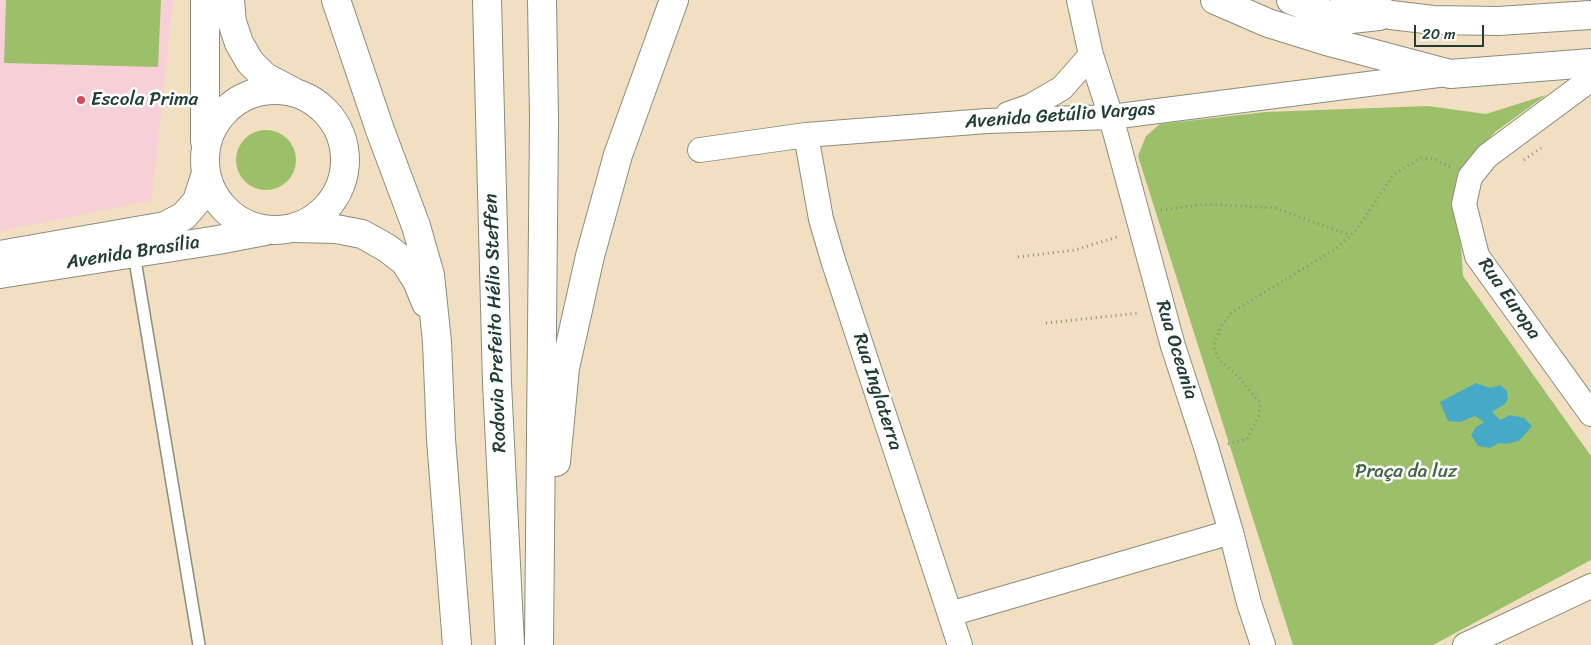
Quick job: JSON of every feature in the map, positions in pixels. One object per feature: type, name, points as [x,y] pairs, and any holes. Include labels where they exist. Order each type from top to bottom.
[{"type":"main road","points":[[205,0],[205,176],[217,202],[239,221],[265,230],[294,228],[336,229],[362,234],[387,248],[405,262],[418,280],[437,342]]},
{"type":"main road","points":[[230,0],[232,22],[239,43],[250,62],[265,77],[313,100],[330,116],[341,136],[346,159],[342,182],[332,202],[315,218],[294,228]]},
{"type":"main road","points":[[336,0],[425,254],[430,275],[437,342],[440,439],[457,645]]},
{"type":"main road","name":"Rodovia Prefeito Hélio Steffen","points":[[486,0],[497,384],[510,645]]},
{"type":"main road","name":"Rodovia Prefeito Hélio Steffen","points":[[538,634],[544,119],[542,0]]},
{"type":"main road","points":[[538,634],[565,368],[590,256],[618,154],[674,0]]},
{"type":"main road","name":"Avenida Getúlio Vargas","points":[[1215,0],[1276,26],[1450,74],[1591,63]]},
{"type":"main road","points":[[1291,0],[1342,20],[1391,14]]},
{"type":"main road","points":[[1345,0],[1391,14],[1433,20],[1498,21],[1591,14]]},
{"type":"main road","points":[[205,148],[213,126],[227,108],[246,95],[269,89],[292,91]]},
{"type":"main road","name":"Avenida Brasília","points":[[0,274],[131,242],[165,226],[184,216],[197,201],[205,176]]},
{"type":"main road","name":"Avenida Brasília","points":[[0,255],[131,242],[218,240],[265,230]]},
{"type":"street","name":"Rua Oceania","points":[[1079,0],[1091,55],[1111,117],[1173,346],[1207,450],[1262,645]]},
{"type":"street","name":"Rua Oceania","points":[[1091,55],[1096,0]]},
{"type":"street","points":[[987,121],[1032,106],[1062,88],[1091,55]]},
{"type":"street","name":"Avenida Getúlio Vargas","points":[[700,150],[806,135],[987,121],[1111,117],[1450,74]]},
{"type":"street","name":"Rua Europa","points":[[1591,79],[1487,156],[1470,177],[1464,204],[1477,256],[1591,414]]},
{"type":"street","name":"Rua Inglaterra","points":[[806,135],[821,219],[833,260],[960,645]]},
{"type":"street","points":[[950,614],[1231,532]]},
{"type":"street","points":[[1477,642],[1591,586]]},
{"type":"lane","points":[[131,242],[198,645]]},
{"type":"path","points":[[1207,450],[1247,439],[1259,415],[1260,403],[1235,373],[1219,360],[1214,347],[1220,328],[1232,312],[1337,248],[1357,229],[1394,174],[1420,158],[1433,159],[1470,177]]},
{"type":"path","points":[[1160,210],[1207,204],[1275,208],[1350,235]]},
{"type":"path","points":[[1018,258],[1075,250],[1117,237]]},
{"type":"path","points":[[1046,323],[1150,312]]},
{"type":"shaded area","name":"Escola Prima","points":[[0,0],[173,0],[152,200],[0,231]]},
{"type":"green space","points":[[6,0],[161,0],[158,67],[4,63]]},
{"type":"green space","name":"Praça da luz","points":[[1546,95],[1495,132],[1475,154],[1458,185],[1455,219],[1461,246],[1463,276],[1591,456],[1591,560],[1433,645],[1293,645],[1138,156],[1146,136],[1160,124],[1266,112],[1428,106],[1486,114]]},
{"type":"green space","points":[[266,130],[283,135],[291,143],[296,160],[291,177],[283,185],[266,190],[249,185],[241,177],[236,160],[241,143],[249,135]]},
{"type":"water","points":[[1476,383],[1490,388],[1500,385],[1507,391],[1508,399],[1505,404],[1492,412],[1500,420],[1510,415],[1524,418],[1532,426],[1519,441],[1506,444],[1499,443],[1490,448],[1478,446],[1471,435],[1475,428],[1484,422],[1475,416],[1460,422],[1448,421],[1440,402]]},
{"type":"place","name":"Escola Prima","points":[[81,100]]}]
